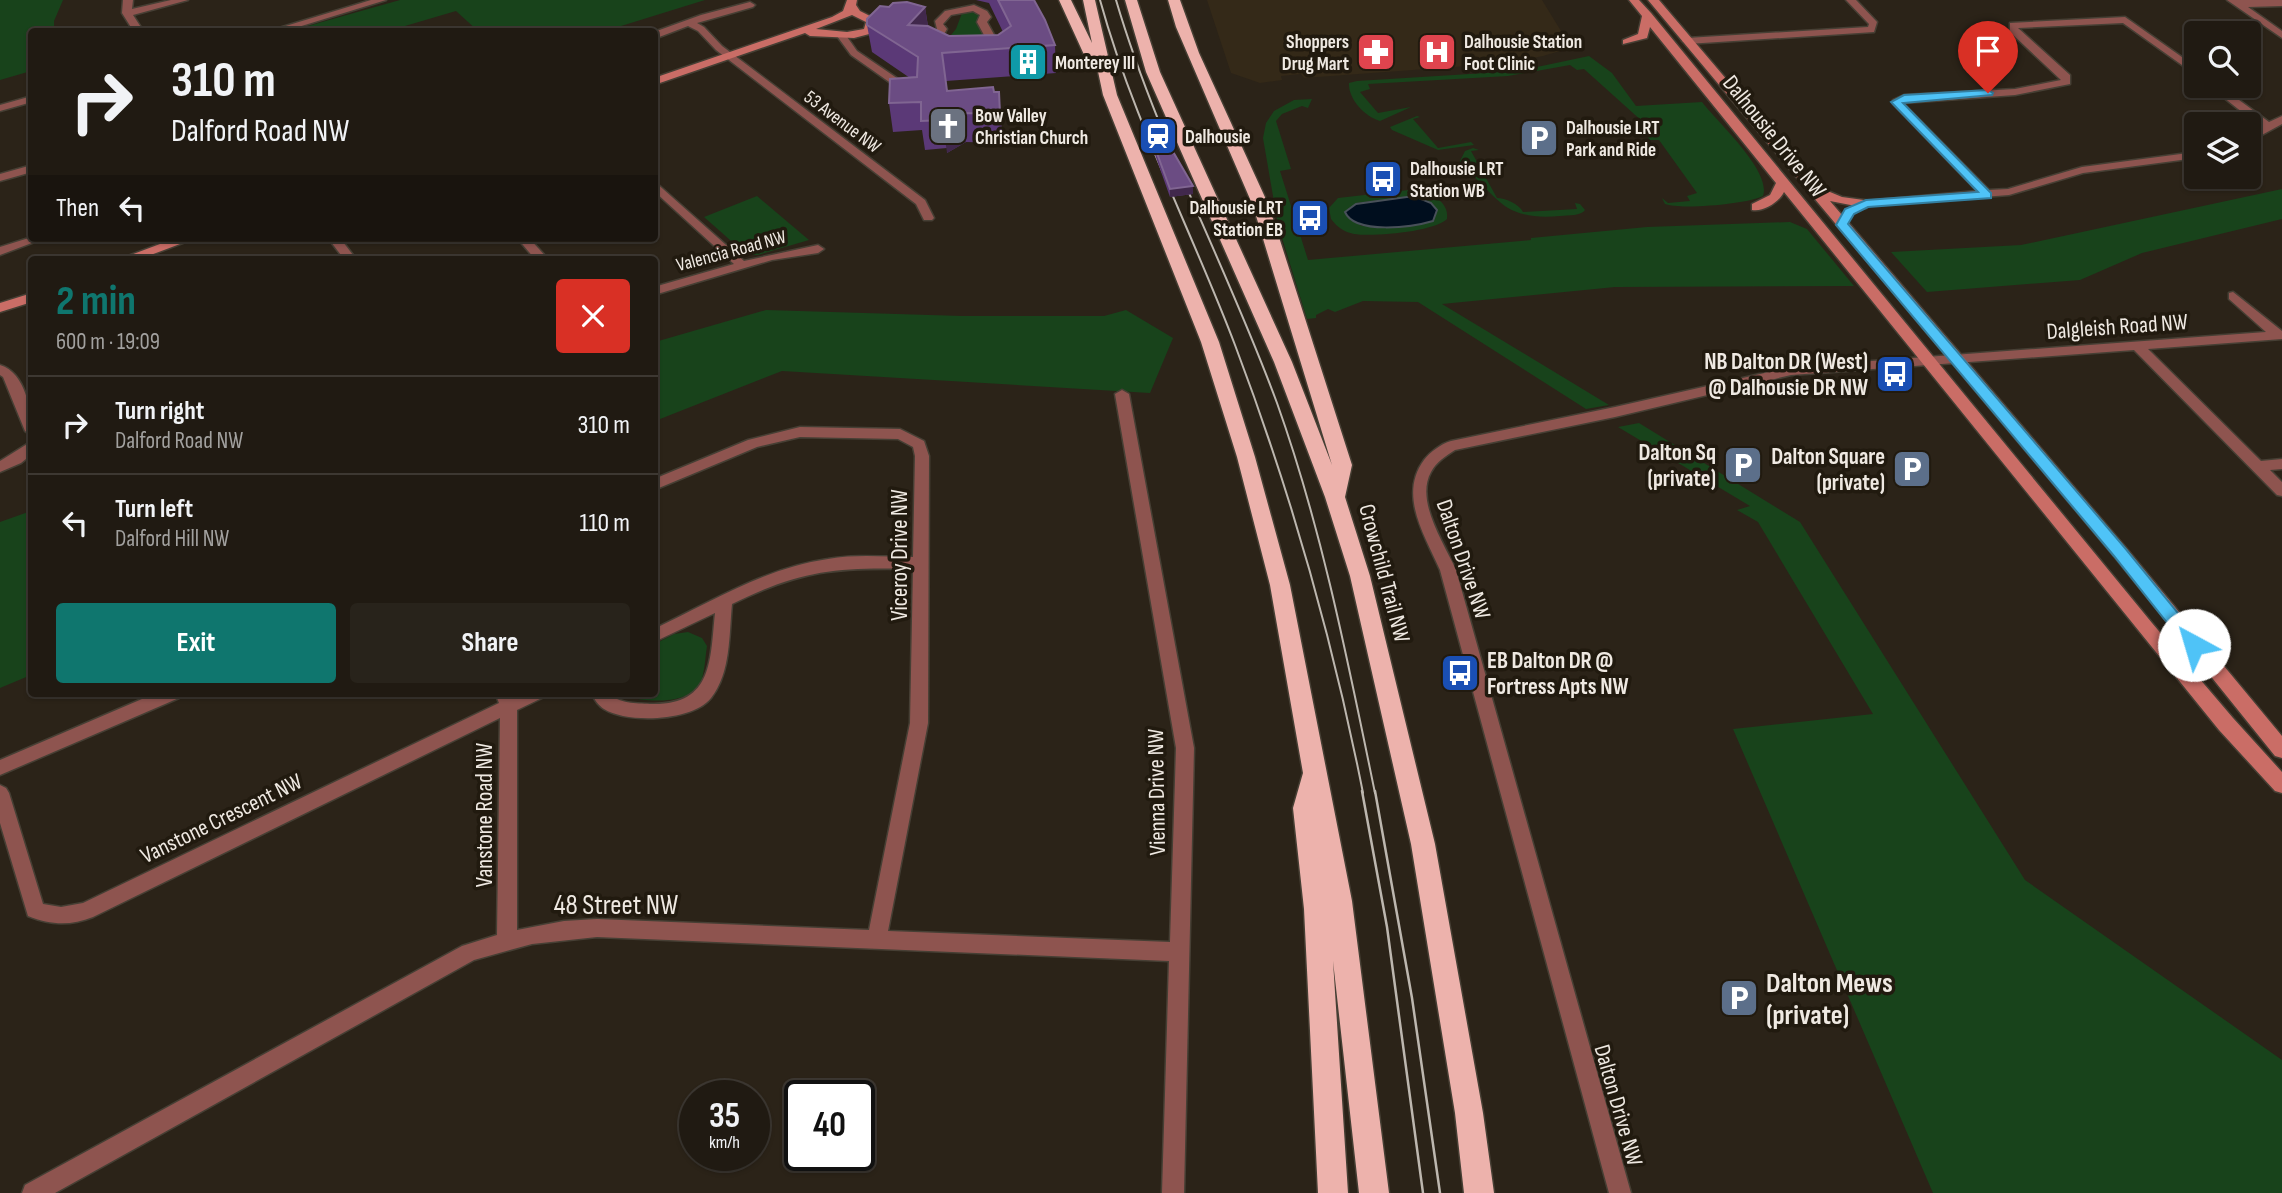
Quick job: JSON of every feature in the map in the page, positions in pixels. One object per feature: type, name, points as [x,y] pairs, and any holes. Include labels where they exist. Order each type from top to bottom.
[{"type":"highway","points":[[1065,0],[1110,95],[1210,342],[1246,457],[1280,585],[1339,901],[1374,1193]]},
{"type":"highway","points":[[1089,0],[1110,95]]},
{"type":"highway","name":"Crowchild Trail NW","points":[[1131,0],[1153,72],[1245,274],[1335,497],[1360,576],[1423,844],[1469,1113],[1479,1193]]},
{"type":"highway","points":[[1174,0],[1188,43],[1238,148],[1261,206],[1342,465],[1335,497]]},
{"type":"highway","points":[[1313,771],[1305,808],[1317,909],[1333,1193]]},
{"type":"street","points":[[128,0],[127,13],[136,28]]},
{"type":"street","points":[[127,13],[183,0]]},
{"type":"street","points":[[284,28],[381,0]]},
{"type":"street","name":"Dalhousie Drive NW","points":[[1634,0],[2146,628],[2226,724],[2282,785]]},
{"type":"street","name":"Dalhousie Drive NW","points":[[1653,0],[2120,552],[2282,750]]},
{"type":"street","points":[[1687,41],[1871,30],[1874,24],[1851,0]]},
{"type":"street","points":[[2235,2],[2282,3]]},
{"type":"street","points":[[2235,2],[2282,35]]},
{"type":"street","points":[[658,81],[836,19],[848,13],[851,3]]},
{"type":"street","points":[[845,40],[869,31],[872,21],[856,13],[851,3]]},
{"type":"street","points":[[658,35],[750,5]]},
{"type":"street","points":[[926,22],[938,23],[948,13],[974,8],[984,13],[986,17],[982,22],[997,49],[988,55],[945,57],[932,46],[941,35],[942,29],[938,23]]},
{"type":"street","points":[[1627,42],[1643,36],[1647,15]]},
{"type":"street","points":[[830,32],[827,26],[836,19]]},
{"type":"street","points":[[1987,195],[1896,102],[1904,98],[2015,92],[2066,82],[2066,77],[2012,30],[2013,25],[2122,19],[2132,22],[2184,63]]},
{"type":"street","name":"53 Avenue NW","points":[[691,24],[701,29],[707,38],[731,57],[921,202],[928,218]]},
{"type":"street","points":[[772,42],[811,33],[830,32],[845,40],[854,53],[906,89]]},
{"type":"street","points":[[2230,98],[2268,127]]},
{"type":"street","points":[[0,108],[28,100]]},
{"type":"street","points":[[2261,131],[2282,119]]},
{"type":"street","points":[[1810,187],[1839,200],[1866,204],[1987,195],[2033,186],[2094,168],[2184,157]]},
{"type":"street","points":[[0,177],[28,169]]},
{"type":"street","points":[[1757,207],[1775,197],[1783,181]]},
{"type":"street","points":[[658,188],[742,265]]},
{"type":"street","points":[[1842,225],[1849,212],[1866,204]]},
{"type":"street","points":[[0,251],[28,242]]},
{"type":"street","points":[[152,256],[181,242]]},
{"type":"street","points":[[152,256],[193,242]]},
{"type":"street","points":[[337,242],[348,256]]},
{"type":"street","points":[[527,242],[539,256]]},
{"type":"street","name":"Valencia Road NW","points":[[658,290],[770,257],[818,249]]},
{"type":"street","points":[[0,302],[28,292]]},
{"type":"street","points":[[2233,296],[2279,335]]},
{"type":"street","points":[[0,308],[28,298]]},
{"type":"street","name":"Dalgleish Road NW","points":[[1955,358],[2279,335]]},
{"type":"street","points":[[2138,346],[2282,491]]},
{"type":"street","name":"Dalton Drive NW","points":[[1620,1193],[1448,570],[1418,496],[1418,480],[1424,466],[1433,456],[1451,446],[1615,412],[1772,374],[1813,368],[1955,358]]},
{"type":"street","points":[[0,369],[9,375],[28,421]]},
{"type":"street","name":"Vienna Drive NW","points":[[1122,394],[1185,748],[1173,1193]]},
{"type":"street","name":"Viceroy Drive NW","points":[[658,483],[753,443],[800,432],[839,431],[907,436],[919,444],[922,450],[919,723],[877,939]]},
{"type":"street","points":[[0,467],[28,450]]},
{"type":"street","points":[[2258,466],[2282,464]]},
{"type":"street","points":[[658,634],[768,581],[828,565],[857,562],[922,563]]},
{"type":"street","points":[[602,697],[617,707],[669,710],[687,705],[704,695],[713,680],[724,603]]},
{"type":"street","points":[[0,768],[164,697]]},
{"type":"street","name":"Vanstone Crescent NW","points":[[0,793],[36,910],[55,917],[71,915],[86,911],[506,699]]},
{"type":"street","name":"Vanstone Road NW","points":[[506,699],[510,814],[508,938]]},
{"type":"street","name":"48 Street NW","points":[[33,1193],[469,953],[508,938],[564,928],[597,928],[1179,953]]},
{"type":"shaded area","points":[[1207,0],[1542,0],[1569,44],[1560,51],[1508,63],[1304,78],[1301,74],[1281,76],[1282,80],[1260,83],[1231,73]]},
{"type":"green space","points":[[0,0],[63,0],[54,21],[54,28],[28,28],[28,72],[0,80]]},
{"type":"green space","points":[[400,0],[705,0],[615,28],[475,28],[456,11],[398,28],[301,28]]},
{"type":"green space","points":[[980,12],[992,45],[946,41],[956,29],[962,13]]},
{"type":"green space","points":[[1589,56],[1612,73],[1636,106],[1702,102],[1752,161],[1764,186],[1763,196],[1714,205],[1665,204],[1662,198],[1668,203],[1690,201],[1687,196],[1697,193],[1659,140],[1650,140],[1645,133],[1653,131],[1584,69],[1577,70],[1570,65],[1508,76],[1368,84],[1370,89],[1360,92],[1378,113],[1411,107],[1380,121],[1358,106],[1349,89],[1349,83],[1357,81],[1518,71]]},
{"type":"green space","points":[[1312,99],[1308,108],[1302,106],[1282,114],[1276,121],[1291,169],[1280,171],[1308,260],[1647,227],[1790,222],[1807,229],[1854,286],[1615,287],[1442,304],[1609,405],[1586,409],[1418,302],[1363,301],[1335,312],[1328,309],[1316,315],[1316,318],[1307,319],[1278,225],[1263,138],[1266,123],[1274,111],[1294,100]]},
{"type":"green space","points":[[1417,116],[1420,117],[1413,119],[1438,148],[1471,142],[1474,145],[1438,150],[1390,127]]},
{"type":"green space","points":[[1473,148],[1479,150],[1471,151],[1497,198],[1512,202],[1523,212],[1577,209],[1575,203],[1585,210],[1574,215],[1540,217],[1512,210],[1502,204],[1459,163],[1465,151]]},
{"type":"green space","points":[[2282,189],[2282,219],[2142,253],[2080,280],[1927,292],[1891,252],[2021,245]]},
{"type":"green space","points":[[1415,191],[1429,194],[1441,201],[1447,212],[1447,219],[1440,224],[1416,230],[1375,235],[1354,234],[1341,229],[1331,219],[1329,208],[1338,198]],"holes":[[[1414,196],[1431,203],[1437,210],[1433,221],[1361,226],[1356,203]]]},
{"type":"green space","points":[[757,196],[809,240],[758,255],[747,255],[704,217]]},
{"type":"green space","points":[[766,310],[962,316],[1104,316],[1126,310],[1173,338],[1150,393],[782,371],[658,420],[658,341]]},
{"type":"green space","points":[[1639,423],[1800,522],[2025,880],[2282,1060],[2282,1193],[1933,1193],[1733,729],[1873,714],[1758,522],[1737,510],[1750,506],[1618,427]]},
{"type":"green space","points":[[28,512],[28,676],[0,688],[0,522]]},
{"type":"green space","points":[[688,632],[702,638],[707,646],[700,684],[694,691],[674,699],[650,700],[631,697],[658,697],[658,642],[674,634]]},
{"type":"water","points":[[1414,196],[1431,203],[1437,210],[1433,221],[1399,227],[1372,227],[1351,219],[1345,212],[1356,204]]},
{"type":"building","points":[[998,0],[1034,0],[1055,45],[942,53],[947,91],[993,87],[994,92],[999,92],[1000,114],[963,113],[943,124],[944,120],[921,121],[921,102],[889,103],[890,79],[917,77],[918,57],[867,25],[867,19],[880,6],[889,7],[893,3],[907,2],[925,7],[908,25],[928,26],[949,36],[998,35],[1011,26]]},
{"type":"building","name":"Dalhousie","points":[[1168,143],[1193,186],[1170,189],[1154,145]]},
{"type":"tram line","points":[[1100,0],[1129,88],[1235,345],[1274,455],[1324,623],[1363,793]]},
{"type":"tram line","points":[[1116,0],[1151,102],[1237,302],[1293,451],[1333,596],[1375,793]]},
{"type":"tram line","points":[[1362,791],[1387,927],[1423,1193]]},
{"type":"tram line","points":[[1375,791],[1412,998],[1440,1193]]},
{"type":"place","name":"Shoppers Drug Mart","points":[[1376,52]]},
{"type":"place","name":"Dalhousie Station Foot Clinic","points":[[1437,52]]},
{"type":"place","name":"Monterey III","points":[[1028,62]]},
{"type":"place","name":"Bow Valley Christian Church","points":[[948,126]]},
{"type":"place","name":"Dalhousie","points":[[1158,136]]},
{"type":"place","name":"Dalhousie LRT Park and Ride","points":[[1539,138]]},
{"type":"place","name":"Dalhousie LRT Station WB","points":[[1383,179]]},
{"type":"place","name":"Dalhousie LRT Station EB","points":[[1310,218]]},
{"type":"place","name":"NB Dalton DR (West) @ Dalhousie DR NW","points":[[1895,374]]},
{"type":"place","name":"Dalton Sq (private)","points":[[1743,465]]},
{"type":"place","name":"Dalton Square (private)","points":[[1912,469]]},
{"type":"place","name":"EB Dalton DR @ Fortress Apts NW","points":[[1460,673]]},
{"type":"place","name":"Dalton Mews (private)","points":[[1739,998]]},
{"type":"route","points":[[1988,93],[1904,98],[1896,102],[1987,195],[1866,204],[1849,212],[1842,225],[2120,552],[2194,645]]}]
